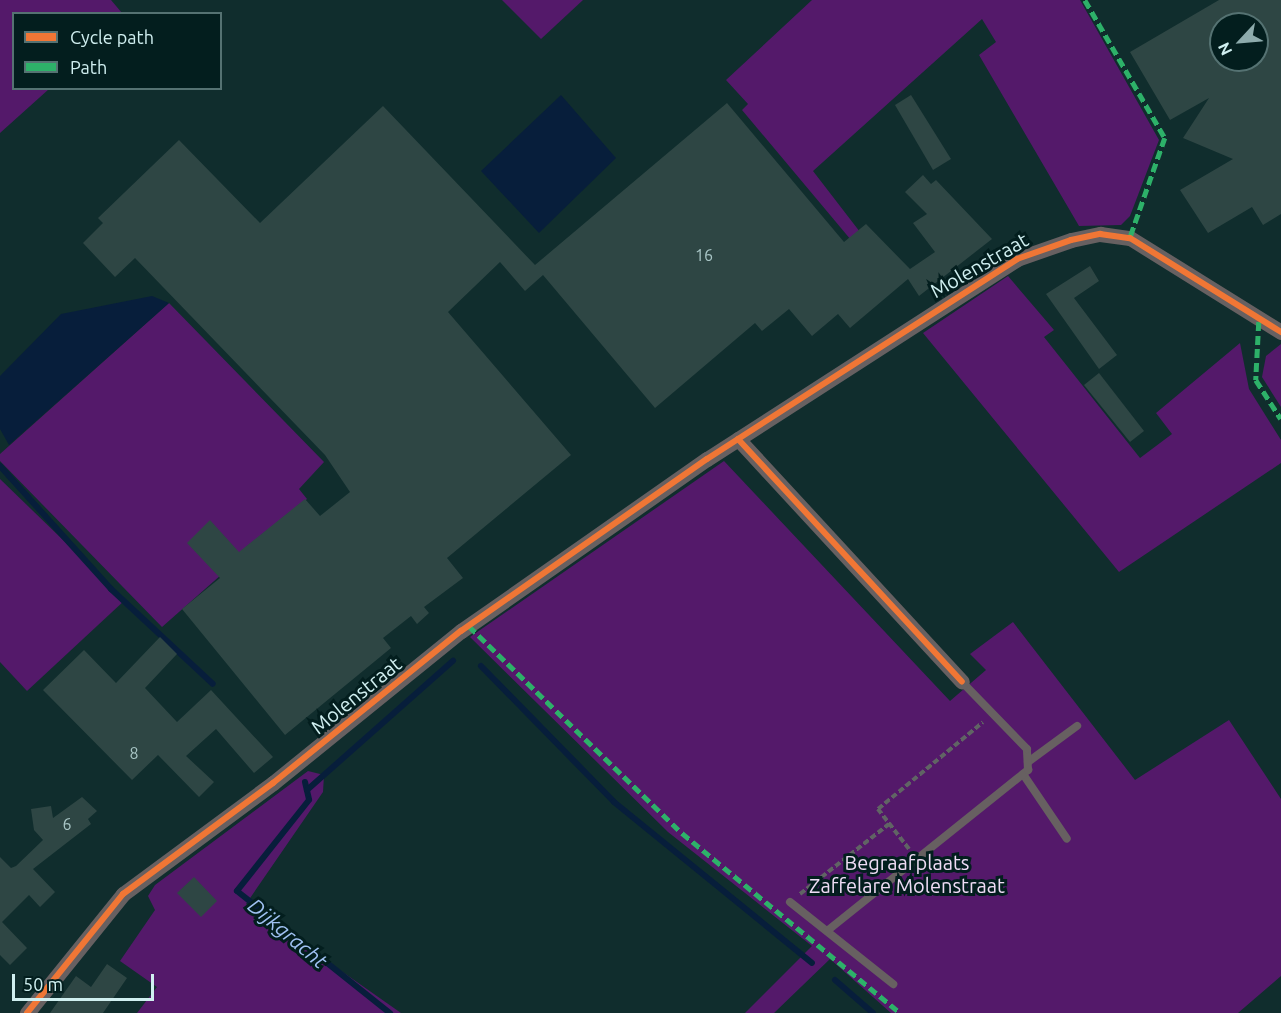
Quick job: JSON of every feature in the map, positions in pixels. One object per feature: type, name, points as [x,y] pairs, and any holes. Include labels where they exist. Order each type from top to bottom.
[{"type":"street","name":"Molenstraat","points":[[27,1013],[123,894],[273,783],[461,631],[738,439],[1017,259],[1071,240],[1101,234],[1130,238],[1281,332]]},
{"type":"street","points":[[738,439],[962,682]]},
{"type":"lane","points":[[827,931],[1023,774],[1028,762],[1027,749],[962,682]]},
{"type":"lane","points":[[1028,762],[1077,726]]},
{"type":"lane","points":[[1023,774],[1067,839]]},
{"type":"lane","points":[[790,902],[893,984]]},
{"type":"path","points":[[917,859],[878,809],[994,714]]},
{"type":"path","points":[[790,902],[890,824]]},
{"type":"green space","points":[[0,0],[111,0],[121,12],[12,12],[12,90],[48,90],[0,133]]},
{"type":"green space","points":[[502,0],[583,0],[541,39]]},
{"type":"green space","points":[[812,0],[1080,0],[1159,140],[1130,216],[1121,225],[1079,226],[979,55],[996,42],[982,19],[813,171],[860,232],[851,240],[742,110],[748,104],[726,80]]},
{"type":"green space","points":[[1008,276],[1054,330],[1044,337],[1140,458],[1172,434],[1156,413],[1240,343],[1249,389],[1281,440],[1281,463],[1119,572],[923,333]]},
{"type":"green space","points":[[169,303],[324,462],[299,489],[307,499],[162,627],[0,461],[0,454]]},
{"type":"green space","points":[[1281,344],[1281,407],[1262,377],[1266,356]]},
{"type":"green space","name":"Begraafplaats Zaffelare Molenstraat","points":[[724,461],[950,701],[986,670],[970,654],[1013,622],[1135,780],[1229,720],[1281,799],[1281,976],[1238,1013],[891,1013],[830,959],[774,1013],[745,1013],[812,946],[668,832],[470,637]]},
{"type":"green space","points":[[0,479],[125,600],[27,691],[0,662]]},
{"type":"green space","points":[[308,771],[324,775],[323,792],[246,904],[401,1013],[137,1013],[157,987],[120,961],[155,910],[148,896],[155,885]]},
{"type":"water","points":[[561,95],[616,158],[539,233],[481,171]]},
{"type":"water","points":[[152,296],[169,303],[9,445],[0,429],[0,376],[61,314]]},
{"type":"building","points":[[1219,0],[1281,0],[1281,214],[1263,225],[1252,207],[1208,233],[1180,190],[1233,159],[1183,138],[1209,98],[1170,120],[1130,52]]},
{"type":"building","points":[[911,95],[951,159],[933,170],[895,105]]},
{"type":"building","points":[[727,103],[844,242],[866,224],[910,269],[935,252],[913,223],[927,214],[905,192],[923,175],[931,184],[936,180],[992,239],[919,296],[908,279],[850,328],[838,314],[812,336],[789,309],[762,331],[755,323],[655,408],[543,275],[525,291],[500,262],[448,312],[571,455],[447,558],[463,578],[424,607],[429,613],[417,624],[411,616],[383,638],[391,648],[285,735],[182,609],[220,578],[187,543],[210,520],[239,552],[305,499],[320,516],[350,492],[325,455],[135,258],[115,277],[83,243],[103,223],[98,218],[179,140],[260,223],[383,106],[535,265]]},
{"type":"building","points":[[1090,266],[1099,281],[1074,298],[1117,355],[1099,369],[1046,294]]},
{"type":"building","points":[[1099,373],[1144,431],[1130,442],[1084,385]]},
{"type":"building","points":[[160,637],[177,654],[145,688],[177,722],[211,690],[273,757],[254,773],[216,729],[186,756],[214,782],[199,797],[158,755],[132,780],[43,690],[84,650],[116,683]]},
{"type":"building","points":[[82,797],[97,811],[88,819],[91,824],[33,869],[55,892],[40,907],[29,895],[2,922],[27,948],[10,965],[0,955],[0,857],[11,868],[43,840],[34,830],[31,809],[51,806],[53,818]]},
{"type":"building","points":[[194,877],[217,901],[201,917],[177,893]]},
{"type":"building","points":[[107,964],[127,978],[103,1013],[50,1013],[76,976],[91,987]]},
{"type":"waterway","name":"Dijkgracht","points":[[0,466],[111,589],[213,684]]},
{"type":"waterway","points":[[307,790],[453,661]]},
{"type":"waterway","points":[[481,666],[614,802],[812,963]]},
{"type":"waterway","name":"Dijkgracht","points":[[305,782],[309,800],[237,891],[390,1013]]},
{"type":"waterway","points":[[835,980],[873,1013]]},
{"type":"marked path","points":[[1085,0],[1165,138],[1130,238]]},
{"type":"marked path","points":[[1259,322],[1256,380],[1281,419]]},
{"type":"marked path","points":[[469,626],[682,833],[900,1013]]},
{"type":"cycle path","points":[[27,1013],[123,894],[273,783],[461,631],[707,459],[1017,259],[1071,240],[1100,234],[1130,238],[1281,332]]},
{"type":"cycle path","points":[[738,439],[962,682]]}]
